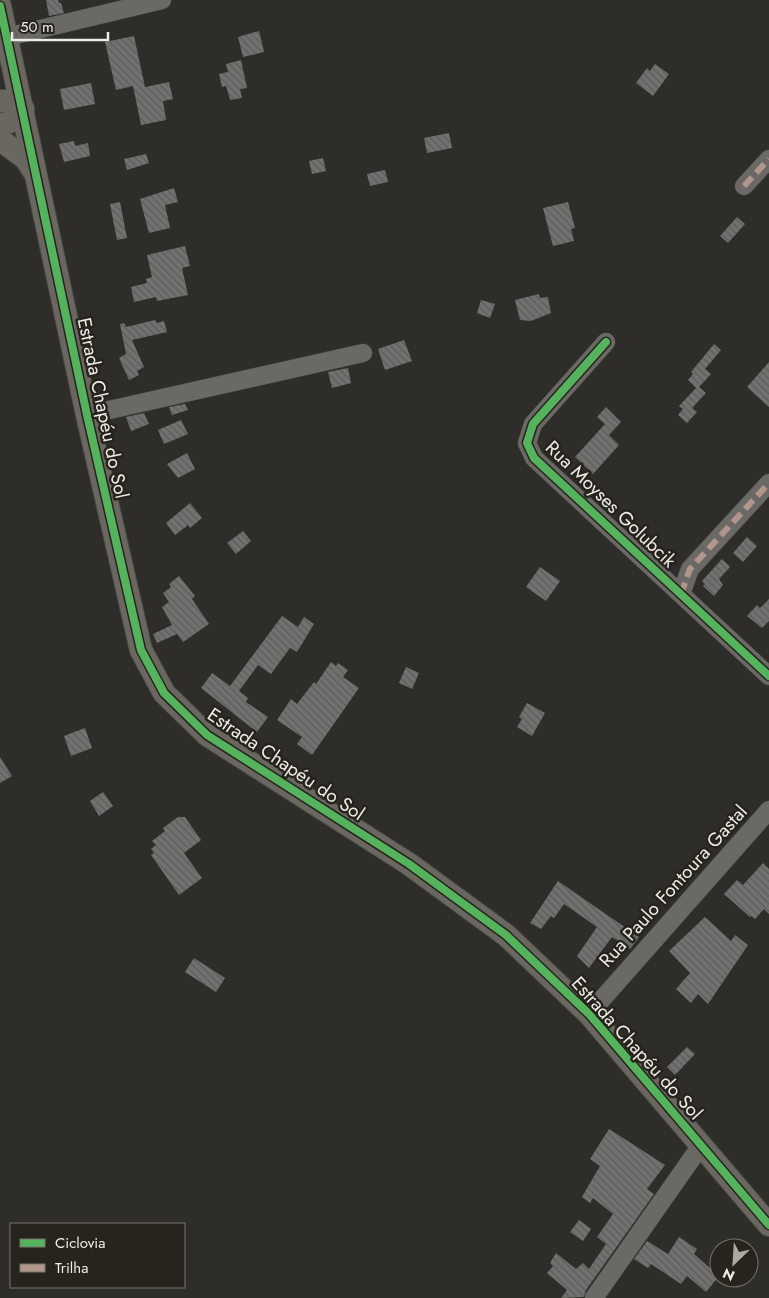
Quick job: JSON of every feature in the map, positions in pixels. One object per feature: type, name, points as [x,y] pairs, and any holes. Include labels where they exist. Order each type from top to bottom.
[{"type":"main road","name":"Estrada Chapéu do Sol","points":[[0,6],[87,415],[141,650],[164,693],[207,735],[409,864],[506,935],[589,1014],[702,1144],[769,1225]]},
{"type":"main road","points":[[0,72],[7,37]]},
{"type":"main road","points":[[0,101],[11,101],[23,109],[10,122],[0,125]]},
{"type":"main road","points":[[0,140],[25,158],[37,176]]},
{"type":"street","points":[[7,37],[162,0]]},
{"type":"street","points":[[744,186],[769,158]]},
{"type":"street","name":"Rua Moyses Golubcik","points":[[606,342],[533,424],[527,443],[534,458],[769,676]]},
{"type":"street","points":[[87,415],[363,354]]},
{"type":"street","name":"Rua Moyses Golubcik","points":[[681,594],[690,569],[769,483]]},
{"type":"street","name":"Rua Paulo Fontoura Gastal","points":[[589,1014],[769,810]]},
{"type":"street","points":[[594,1298],[702,1144]]},
{"type":"building","points":[[46,0],[58,0],[64,13],[49,16]]},
{"type":"building","points":[[259,31],[264,52],[243,57],[238,37]]},
{"type":"building","points":[[134,36],[145,87],[169,82],[173,99],[163,101],[166,120],[141,125],[133,86],[116,90],[105,42]]},
{"type":"building","points":[[241,60],[247,88],[240,89],[242,98],[230,100],[226,86],[222,87],[219,74],[228,72],[226,64]]},
{"type":"building","points":[[655,64],[669,74],[653,96],[636,83],[647,68],[650,71]]},
{"type":"building","points":[[91,83],[95,104],[64,110],[60,89]]},
{"type":"building","points":[[449,133],[452,148],[427,153],[424,138]]},
{"type":"building","points":[[74,141],[75,146],[88,143],[90,156],[64,162],[59,144]]},
{"type":"building","points":[[146,154],[149,163],[127,170],[124,159]]},
{"type":"building","points":[[323,158],[326,171],[312,174],[309,161]]},
{"type":"building","points":[[385,170],[388,182],[370,186],[367,174]]},
{"type":"building","points":[[174,188],[178,202],[165,205],[170,228],[149,233],[140,199]]},
{"type":"building","points":[[120,202],[127,238],[117,240],[110,204]]},
{"type":"building","points":[[568,202],[575,228],[571,229],[574,241],[553,246],[543,208]]},
{"type":"building","points":[[737,217],[745,224],[728,243],[720,236]]},
{"type":"building","points":[[185,246],[190,266],[182,268],[188,295],[157,301],[156,297],[134,302],[131,287],[147,283],[146,279],[152,277],[147,255]]},
{"type":"building","points":[[539,294],[540,298],[548,297],[551,313],[531,321],[520,320],[515,300]]},
{"type":"building","points":[[481,300],[495,304],[490,318],[477,313]]},
{"type":"building","points":[[155,320],[157,323],[164,321],[167,332],[132,340],[144,367],[137,371],[139,375],[129,380],[119,358],[126,354],[120,324],[124,323],[126,327]]},
{"type":"building","points":[[404,340],[412,361],[385,370],[378,349]]},
{"type":"building","points":[[714,344],[721,350],[705,369],[711,374],[699,387],[706,393],[692,408],[697,412],[687,423],[678,415],[683,409],[679,406],[696,388],[688,380],[693,374],[691,372]]},
{"type":"building","points":[[769,362],[769,407],[747,387]]},
{"type":"building","points":[[348,368],[351,383],[332,388],[328,372]]},
{"type":"building","points":[[185,404],[188,410],[172,415],[169,407]]},
{"type":"building","points":[[606,407],[621,422],[609,435],[619,445],[593,474],[575,457],[605,424],[597,417]]},
{"type":"building","points":[[144,413],[149,424],[131,431],[126,417]]},
{"type":"building","points":[[181,420],[188,434],[164,444],[158,430]]},
{"type":"building","points":[[187,453],[195,469],[178,478],[167,464]]},
{"type":"building","points":[[190,503],[202,518],[190,528],[188,525],[175,535],[166,523]]},
{"type":"building","points":[[243,531],[251,541],[236,554],[227,543]]},
{"type":"building","points":[[747,537],[757,546],[743,562],[733,553]]},
{"type":"building","points":[[722,559],[730,567],[719,579],[723,585],[714,596],[703,586],[705,584],[702,581]]},
{"type":"building","points":[[540,567],[560,581],[546,601],[526,587]]},
{"type":"building","points":[[179,576],[195,596],[192,599],[209,624],[183,642],[177,634],[157,643],[153,634],[172,625],[162,607],[169,602],[163,593],[171,587],[169,584]]},
{"type":"building","points":[[769,599],[769,621],[762,628],[747,616],[757,605],[760,608]]},
{"type":"building","points":[[282,616],[298,627],[304,617],[314,624],[297,652],[290,648],[271,674],[258,665],[239,691],[248,698],[246,702],[268,717],[257,732],[201,688],[212,673],[230,686]]},
{"type":"building","points":[[331,662],[336,666],[338,663],[348,670],[343,677],[359,688],[312,755],[297,744],[302,737],[277,720],[291,699],[297,704],[314,682],[316,684]]},
{"type":"building","points":[[406,667],[419,673],[412,689],[399,683]]},
{"type":"building","points":[[527,703],[545,713],[532,736],[517,727],[522,719],[519,717]]},
{"type":"building","points":[[85,728],[92,748],[71,756],[64,736]]},
{"type":"building","points":[[0,757],[12,776],[0,783]]},
{"type":"building","points":[[103,792],[113,806],[99,816],[90,801]]},
{"type":"building","points":[[178,817],[185,817],[201,840],[184,853],[202,878],[179,895],[151,855],[154,853],[151,849],[156,845],[152,841],[165,831],[163,828]]},
{"type":"building","points":[[763,863],[769,869],[769,914],[764,909],[755,919],[750,917],[724,894],[737,880],[743,885]]},
{"type":"building","points":[[558,881],[639,937],[630,949],[612,937],[589,968],[577,956],[597,927],[564,904],[554,918],[551,916],[541,929],[530,923]]},
{"type":"building","points":[[705,917],[731,941],[735,935],[748,945],[708,1004],[698,994],[691,1003],[676,989],[690,973],[669,951]]},
{"type":"building","points":[[194,958],[225,978],[216,992],[185,972]]},
{"type":"building","points":[[687,1047],[695,1054],[675,1075],[667,1067]]},
{"type":"building","points":[[609,1129],[665,1165],[647,1189],[654,1194],[586,1290],[584,1297],[561,1298],[567,1290],[547,1273],[553,1266],[550,1263],[556,1253],[576,1269],[583,1263],[589,1269],[606,1244],[597,1237],[613,1214],[593,1198],[590,1203],[582,1197],[600,1166],[590,1159]]},
{"type":"building","points":[[579,1220],[591,1229],[583,1241],[570,1232]]},
{"type":"building","points":[[679,1237],[697,1249],[694,1254],[709,1267],[709,1288],[706,1292],[687,1276],[681,1284],[651,1264],[648,1268],[634,1259],[647,1241],[668,1254]]},
{"type":"marked path","points":[[744,186],[769,159]]},
{"type":"marked path","points":[[681,594],[690,569],[769,483]]},
{"type":"cycle path","points":[[0,6],[87,415],[141,650],[164,693],[207,735],[409,864],[506,935],[589,1014],[769,1225]]},
{"type":"cycle path","points":[[606,342],[533,424],[527,443],[534,458],[769,676]]}]
